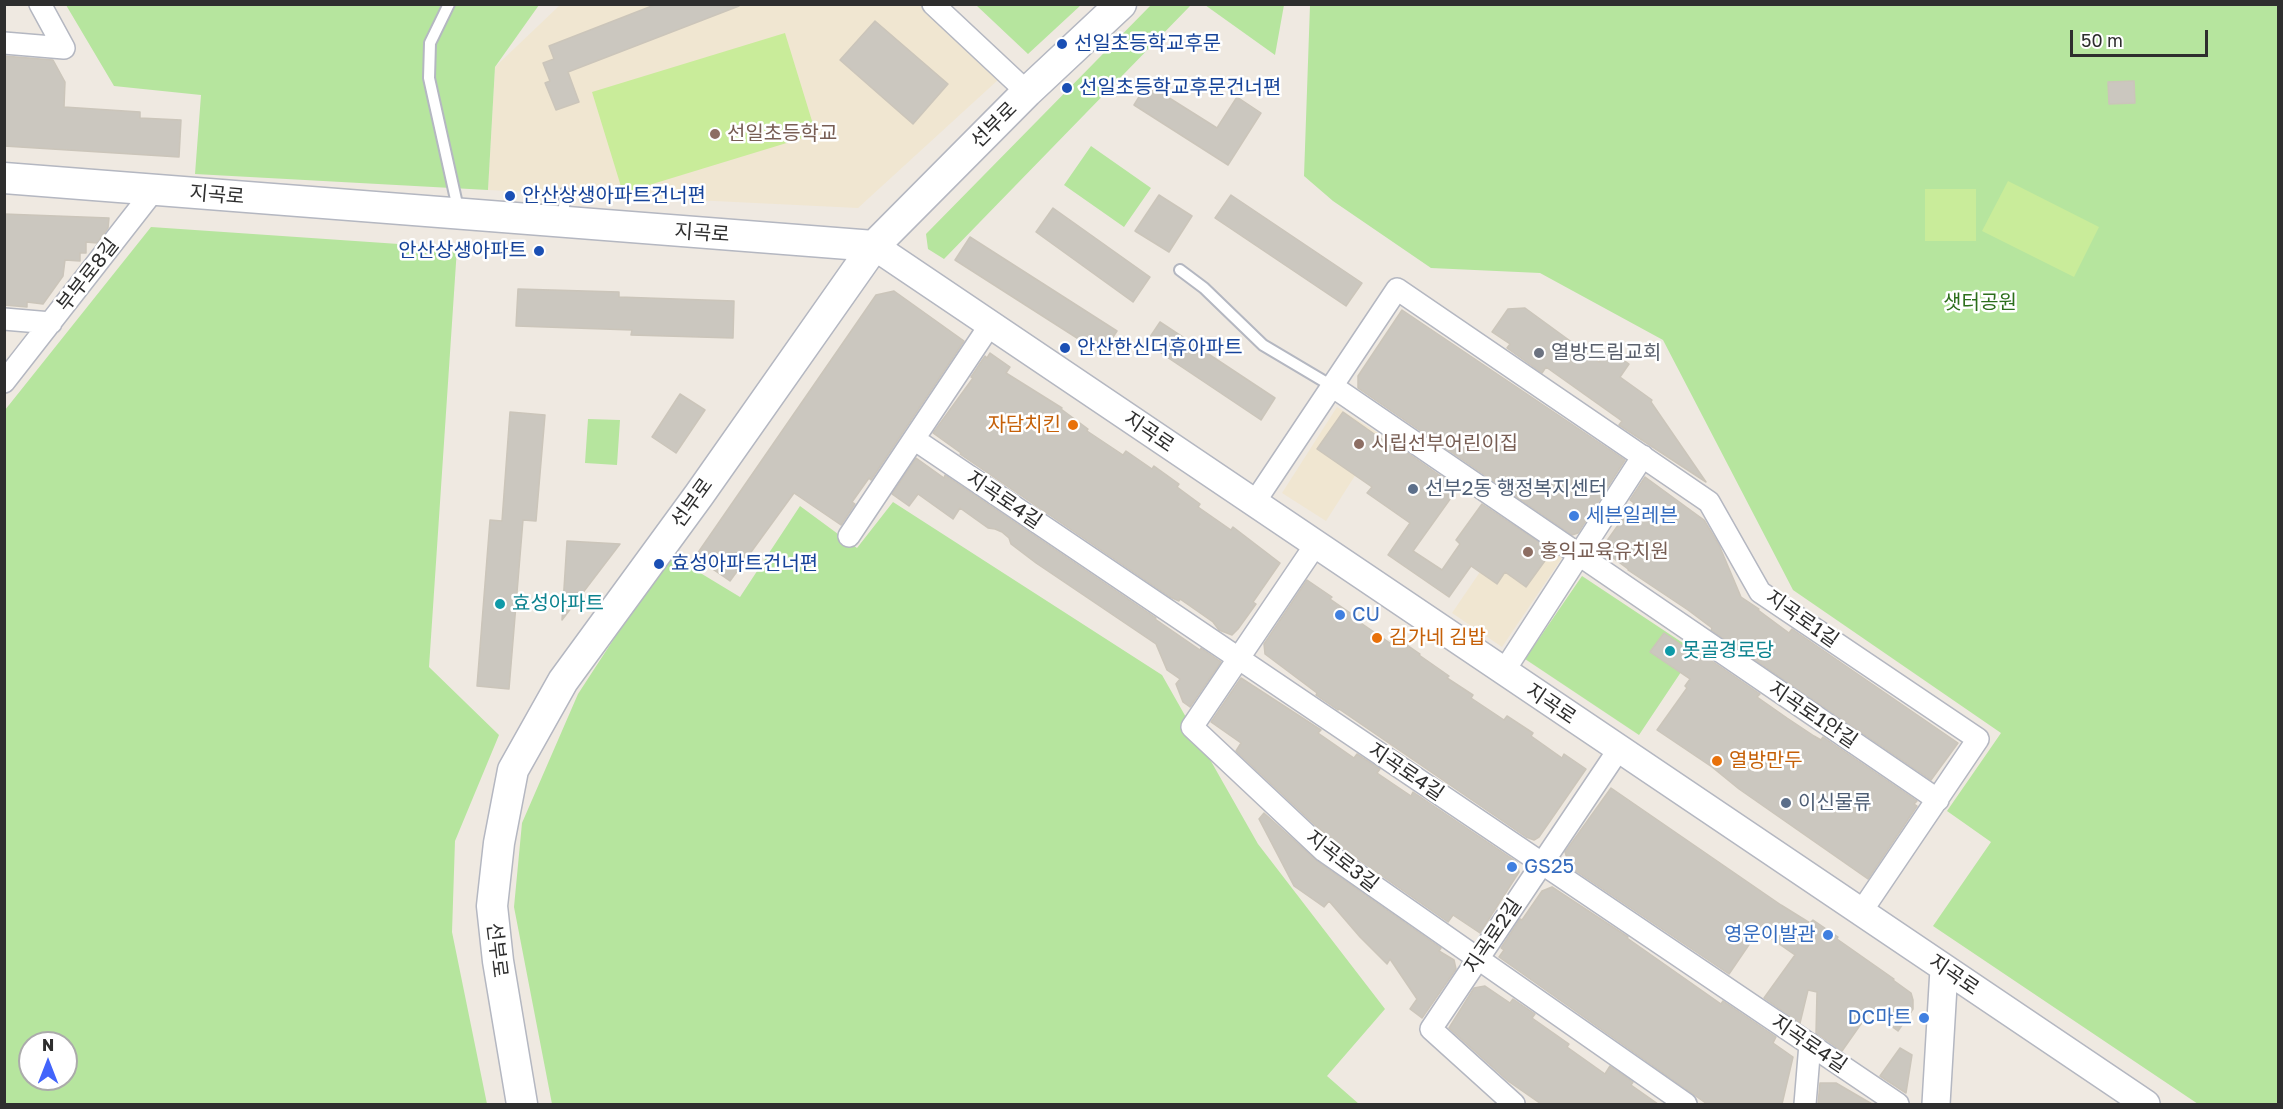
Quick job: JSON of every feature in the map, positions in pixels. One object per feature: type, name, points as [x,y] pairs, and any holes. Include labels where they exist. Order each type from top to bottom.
[{"type":"main road","name":"선부로","points":[[522,1104],[498,961],[492,906],[499,843],[513,770],[563,681],[699,495],[874,246],[1027,92],[1121,4]]},
{"type":"main road","name":"지곡로","points":[[4,178],[459,214],[564,208],[874,246]]},
{"type":"street","points":[[4,44],[64,48],[40,4]]},
{"type":"street","points":[[933,4],[1027,92]]},
{"type":"street","name":"부부로8길","points":[[4,319],[51,323],[154,190]]},
{"type":"street","name":"지곡로","points":[[874,246],[2146,1104]]},
{"type":"street","name":"지곡로1길","points":[[1332,386],[1397,290],[1709,502],[1760,592],[1978,740],[1861,912]]},
{"type":"street","points":[[4,382],[51,323]]},
{"type":"street","points":[[849,536],[990,325]]},
{"type":"street","points":[[1254,503],[1332,386]]},
{"type":"street","name":"지곡로1안길","points":[[1332,386],[1938,800]]},
{"type":"street","name":"지곡로4길","points":[[914,439],[1898,1104]]},
{"type":"street","points":[[1504,671],[1643,456]]},
{"type":"street","name":"지곡로3길","points":[[1316,544],[1192,727],[1324,851],[1686,1104]]},
{"type":"street","name":"지곡로2길","points":[[1514,1104],[1431,1029],[1619,749]]},
{"type":"street","points":[[1936,1104],[1944,969]]},
{"type":"street","points":[[1805,1104],[1809,1044]]},
{"type":"lane","points":[[449,4],[430,43],[429,78],[459,214]]},
{"type":"lane","points":[[1180,270],[1204,288],[1263,345],[1332,386]]},
{"type":"shaded area","name":"선일초등학교","points":[[560,5],[920,5],[999,79],[858,208],[488,190],[495,67]]},
{"type":"shaded area","points":[[1337,407],[1381,435],[1326,521],[1282,493]]},
{"type":"shaded area","points":[[1512,525],[1562,558],[1502,647],[1452,613]]},
{"type":"green space","points":[[66,5],[539,5],[495,67],[488,190],[195,174],[201,95],[114,86]]},
{"type":"green space","points":[[976,5],[1081,5],[1028,54]]},
{"type":"green space","points":[[1151,5],[1191,5],[944,259],[928,249],[926,234]]},
{"type":"green space","points":[[1205,5],[1284,5],[1275,55]]},
{"type":"green space","name":"샛터공원","points":[[1310,5],[2278,5],[2278,1104],[2198,1104],[1933,926],[1991,842],[1947,811],[2001,733],[1793,590],[1663,340],[1540,273],[1431,268],[1333,201],[1304,176]]},
{"type":"green space","points":[[785,33],[816,134],[623,193],[592,92]]},
{"type":"green space","points":[[1091,146],[1151,188],[1124,227],[1064,185]]},
{"type":"green space","points":[[2008,181],[2099,227],[2074,277],[1982,231]]},
{"type":"green space","points":[[1925,189],[1976,189],[1976,241],[1925,241]]},
{"type":"green space","points":[[151,227],[457,248],[429,667],[499,735],[455,841],[452,932],[487,1104],[5,1104],[5,410]]},
{"type":"green space","points":[[588,419],[620,420],[617,465],[585,463]]},
{"type":"green space","points":[[893,502],[1162,675],[1258,844],[1385,1009],[1327,1076],[1359,1104],[552,1104],[514,907],[522,823],[578,694],[669,554],[740,597],[800,506],[857,548]]},
{"type":"green space","points":[[1582,576],[1695,651],[1639,735],[1525,659]]},
{"type":"building","points":[[657,4],[739,6],[568,72],[579,102],[556,110],[545,83],[550,81],[543,63],[554,59],[549,46]]},
{"type":"building","points":[[875,21],[948,84],[913,124],[840,60]]},
{"type":"building","points":[[4,56],[53,60],[65,82],[64,107],[140,112],[140,118],[181,120],[179,157],[4,146]]},
{"type":"building","points":[[2134,81],[2135,103],[2109,104],[2108,82]]},
{"type":"building","points":[[1147,84],[1217,128],[1237,97],[1261,113],[1228,165],[1134,105]]},
{"type":"building","points":[[1159,195],[1192,216],[1169,252],[1135,231]]},
{"type":"building","points":[[1231,195],[1362,283],[1346,306],[1215,218]]},
{"type":"building","points":[[1053,208],[1150,277],[1133,302],[1036,232]]},
{"type":"building","points":[[4,214],[109,218],[108,228],[97,243],[86,242],[86,253],[80,253],[80,261],[65,260],[63,276],[43,304],[27,302],[27,307],[4,305]]},
{"type":"building","points":[[970,237],[1117,331],[1102,354],[955,260]]},
{"type":"building","points":[[518,289],[619,292],[619,297],[734,301],[733,338],[631,335],[632,330],[516,326]]},
{"type":"building","points":[[894,291],[964,341],[871,480],[869,478],[852,502],[855,504],[841,525],[794,493],[730,581],[695,557],[876,295]]},
{"type":"building","points":[[1525,308],[1599,362],[1608,349],[1629,364],[1620,377],[1652,400],[1651,402],[1706,482],[1619,425],[1622,421],[1546,367],[1542,373],[1507,348],[1510,344],[1492,332],[1508,309]]},
{"type":"building","points":[[1402,310],[1625,460],[1578,533],[1572,535],[1358,388],[1358,376]]},
{"type":"building","points":[[1160,322],[1275,398],[1261,420],[1146,343]]},
{"type":"building","points":[[990,353],[1010,367],[1006,373],[1062,408],[1088,429],[1087,431],[1123,455],[1126,451],[1152,469],[1154,466],[1179,484],[1177,487],[1200,504],[1198,507],[1231,530],[1233,527],[1280,563],[1253,602],[1256,604],[1232,635],[1219,630],[1213,622],[1180,599],[1179,601],[1170,597],[960,454],[933,433],[973,378],[971,377],[985,356],[987,358]]},
{"type":"building","points":[[680,394],[705,410],[676,453],[652,437]]},
{"type":"building","name":"효성아파트","points":[[510,412],[545,415],[536,521],[523,520],[509,689],[477,686],[490,520],[502,521]]},
{"type":"building","points":[[1343,412],[1397,450],[1399,447],[1458,488],[1413,551],[1442,570],[1460,544],[1456,540],[1482,504],[1552,551],[1526,587],[1505,572],[1497,584],[1471,566],[1449,597],[1388,555],[1410,523],[1367,493],[1372,487],[1317,449]]},
{"type":"building","points":[[916,458],[944,478],[945,475],[1200,650],[1201,648],[1221,662],[1190,707],[1183,702],[1176,684],[1180,679],[1167,670],[1156,644],[1036,563],[1011,544],[1009,538],[1002,532],[988,528],[960,508],[953,519],[918,494],[909,506],[892,494]]},
{"type":"building","points":[[1645,477],[1704,520],[1719,545],[1741,597],[1789,633],[1792,629],[1958,743],[1931,780],[1711,630],[1712,628],[1688,610],[1601,549],[1634,503],[1630,500]]},
{"type":"building","points":[[567,541],[620,544],[562,620]]},
{"type":"building","points":[[1307,580],[1332,597],[1330,599],[1359,619],[1358,621],[1390,643],[1394,636],[1420,654],[1449,676],[1447,678],[1473,695],[1471,698],[1504,720],[1507,716],[1533,733],[1531,736],[1562,758],[1564,754],[1586,769],[1539,837],[1534,840],[1526,837],[1316,695],[1317,693],[1265,654],[1264,644]]},
{"type":"building","points":[[1664,633],[1703,660],[1706,657],[1760,694],[1757,697],[1787,718],[1821,740],[1823,737],[1917,801],[1914,804],[1917,806],[1868,879],[1657,730],[1687,688],[1685,686],[1690,679],[1650,652]]},
{"type":"building","points":[[1241,678],[1321,730],[1318,733],[1354,758],[1357,754],[1380,769],[1377,773],[1411,796],[1413,792],[1517,862],[1519,872],[1480,933],[1453,915],[1448,922],[1332,841],[1236,751],[1241,743],[1211,722]]},
{"type":"building","points":[[1611,788],[1781,905],[1810,923],[1813,920],[1838,937],[1837,939],[1911,993],[1913,1009],[1898,1031],[1870,1011],[1842,1051],[1816,1033],[1817,992],[1808,990],[1800,1023],[1764,998],[1795,955],[1759,930],[1729,974],[1570,867],[1565,852]]},
{"type":"building","points":[[1264,813],[1317,861],[1441,948],[1439,951],[1454,960],[1456,969],[1422,1018],[1410,1009],[1417,999],[1390,959],[1387,964],[1329,901],[1324,907],[1294,886],[1259,819]]},
{"type":"building","points":[[1552,887],[1628,937],[1721,1004],[1723,1001],[1776,1037],[1773,1043],[1793,1057],[1782,1104],[1707,1104],[1499,957],[1504,950],[1501,948],[1520,919],[1522,920],[1542,891]]},
{"type":"building","points":[[1485,986],[1510,1003],[1513,999],[1535,1014],[1532,1018],[1569,1044],[1567,1047],[1605,1074],[1610,1066],[1633,1082],[1631,1085],[1658,1104],[1541,1104],[1508,1081],[1449,1028],[1474,988]]},
{"type":"building","points":[[1900,1048],[1912,1055],[1906,1093],[1880,1076]]},
{"type":"building","points":[[1820,1083],[1836,1083],[1872,1104],[1818,1104]]},
{"type":"place","name":"선일초등학교후문","points":[[1062,44]]},
{"type":"place","name":"선일초등학교후문건너편","points":[[1067,88]]},
{"type":"place","name":"선일초등학교","points":[[715,134]]},
{"type":"place","name":"안산상생아파트건너편","points":[[510,196]]},
{"type":"place","name":"안산상생아파트","points":[[539,251]]},
{"type":"place","name":"안산한신더휴아파트","points":[[1065,348]]},
{"type":"place","name":"열방드림교회","points":[[1539,353]]},
{"type":"place","name":"자담치킨","points":[[1073,425]]},
{"type":"place","name":"시립선부어린이집","points":[[1359,444]]},
{"type":"place","name":"선부2동 행정복지센터","points":[[1413,489]]},
{"type":"place","name":"세븐일레븐","points":[[1574,516]]},
{"type":"place","name":"홍익교육유치원","points":[[1528,552]]},
{"type":"place","name":"효성아파트건너편","points":[[659,564]]},
{"type":"place","name":"효성아파트","points":[[500,604]]},
{"type":"place","name":"CU","points":[[1340,615]]},
{"type":"place","name":"김가네 김밥","points":[[1377,638]]},
{"type":"place","name":"못골경로당","points":[[1670,651]]},
{"type":"place","name":"열방만두","points":[[1717,761]]},
{"type":"place","name":"이신물류","points":[[1786,803]]},
{"type":"place","name":"GS25","points":[[1512,867]]},
{"type":"place","name":"영운이발관","points":[[1828,935]]},
{"type":"place","name":"DC마트","points":[[1924,1018]]}]
